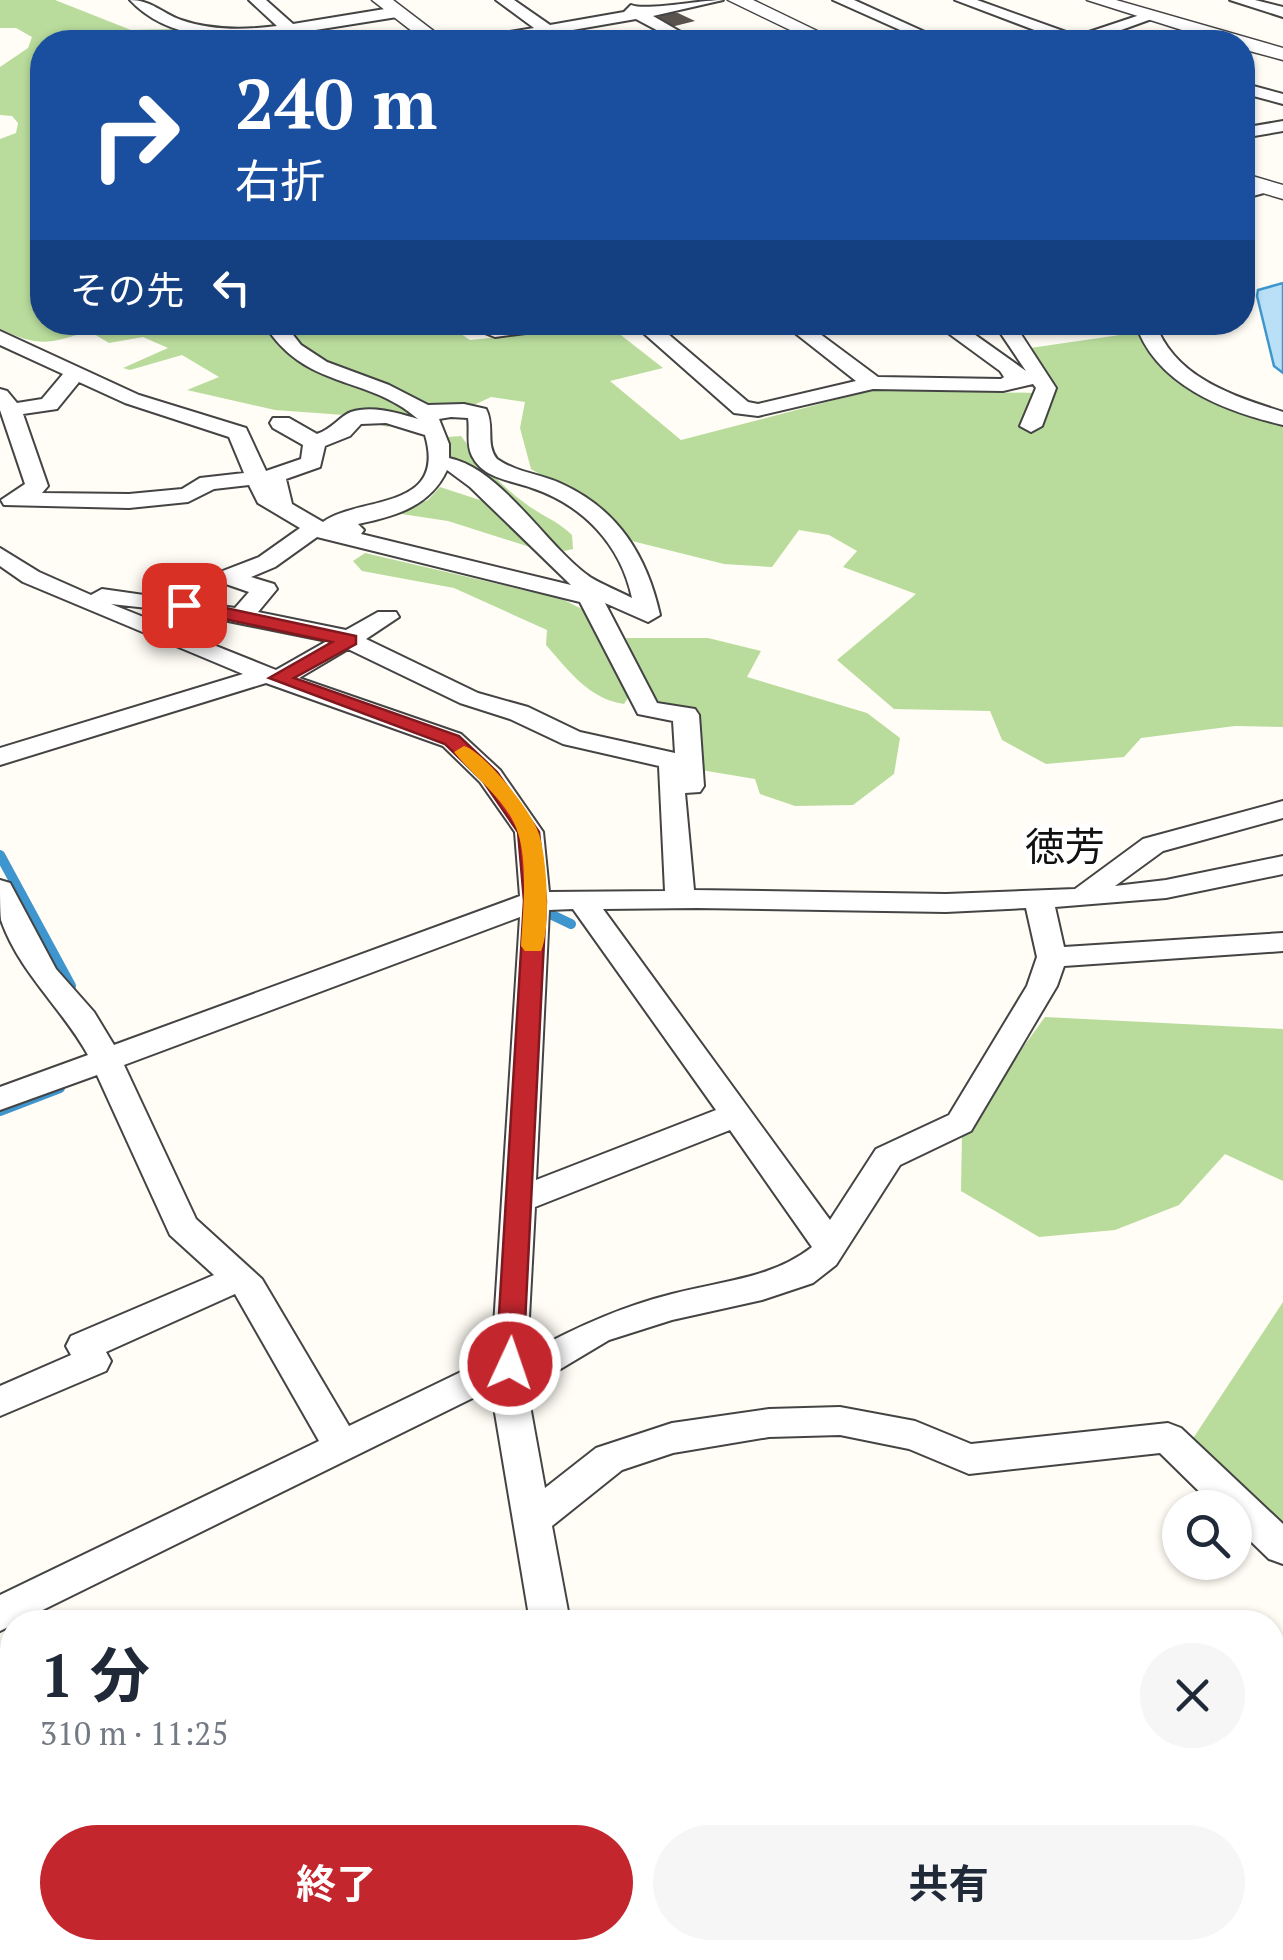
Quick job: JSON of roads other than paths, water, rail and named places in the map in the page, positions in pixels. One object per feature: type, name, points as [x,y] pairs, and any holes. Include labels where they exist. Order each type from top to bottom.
[{"type":"street","points":[[138,0],[156,17],[216,30]]},
{"type":"street","points":[[257,0],[290,29]]},
{"type":"street","points":[[504,0],[548,30],[715,0]]},
{"type":"street","points":[[616,0],[667,30]]},
{"type":"street","points":[[737,0],[803,30]]},
{"type":"street","points":[[841,0],[912,30]]},
{"type":"street","points":[[963,0],[1044,30]]},
{"type":"street","points":[[1096,0],[1195,30]]},
{"type":"street","points":[[1238,0],[1283,12]]},
{"type":"street","points":[[283,30],[389,6],[422,30]]},
{"type":"street","points":[[1112,30],[1149,17]]},
{"type":"street","points":[[1255,47],[1283,54]]},
{"type":"street","points":[[1255,91],[1283,99]]},
{"type":"street","points":[[1255,131],[1283,126]]},
{"type":"street","points":[[1255,184],[1283,170]]},
{"type":"street","points":[[280,335],[294,354],[386,390],[429,421],[439,444],[439,470],[422,495],[334,524],[362,534],[358,541]]},
{"type":"street","points":[[655,335],[742,408],[758,410],[873,383],[1003,386],[1016,378],[1040,377]]},
{"type":"street","points":[[808,335],[873,383]]},
{"type":"street","points":[[962,335],[1008,367],[1016,378]]},
{"type":"street","points":[[1012,335],[1046,388],[1031,426]]},
{"type":"street","points":[[1151,335],[1157,349],[1199,388],[1283,419]]},
{"type":"street","points":[[0,337],[132,399],[238,434],[266,498],[315,528],[358,541],[586,590],[648,615],[634,564],[608,526],[577,502],[488,463],[480,453],[478,414],[456,408],[429,421],[354,418],[350,428],[314,442],[280,423]]},
{"type":"street","points":[[10,501],[36,486],[6,403],[49,404],[74,373]]},
{"type":"street","points":[[282,508],[274,475],[302,469],[312,462],[314,442]]},
{"type":"street","points":[[439,462],[457,466],[478,482],[552,550],[586,590],[647,709],[686,715],[689,899]]},
{"type":"street","points":[[10,501],[129,501],[188,495],[208,483],[257,478]]},
{"type":"street","points":[[242,616],[265,590],[228,578],[267,562],[315,528]]},
{"type":"street","points":[[0,555],[60,590],[273,676],[452,740],[490,776],[529,832],[535,901],[509,1373],[548,1610]]},
{"type":"street","points":[[60,590],[184,605],[349,640],[469,698],[519,714],[572,738],[673,760],[670,783],[689,899]]},
{"type":"street","points":[[0,757],[273,676],[388,617]]},
{"type":"street","points":[[1083,896],[1153,845],[1283,809]]},
{"type":"street","points":[[0,1099],[535,901],[946,903],[1166,890],[1283,865]]},
{"type":"street","points":[[0,889],[43,973],[83,1020],[106,1059],[182,1226],[250,1288],[342,1446]]},
{"type":"street","points":[[8,1610],[342,1446],[598,1331],[670,1306],[762,1287],[801,1274],[830,1246],[888,1157],[960,1123],[1042,986],[1052,957],[1038,898]]},
{"type":"street","points":[[582,901],[830,1246]]},
{"type":"street","points":[[1052,957],[1283,942]]},
{"type":"street","points":[[519,1200],[736,1116]]},
{"type":"street","points":[[0,1402],[92,1361],[84,1346],[239,1278]]},
{"type":"street","points":[[534,1519],[609,1459],[672,1438],[768,1423],[840,1421],[915,1436],[969,1459],[1168,1438],[1283,1548]]},
{"type":"water","points":[[1283,283],[1283,373],[1274,366],[1257,296],[1258,290]]},
{"type":"waterway","points":[[0,855],[71,986]]},
{"type":"waterway","points":[[548,913],[571,924]]},
{"type":"waterway","points":[[0,1111],[60,1088]]},
{"type":"district","name":"徳芳","points":[[1065,847]]}]
